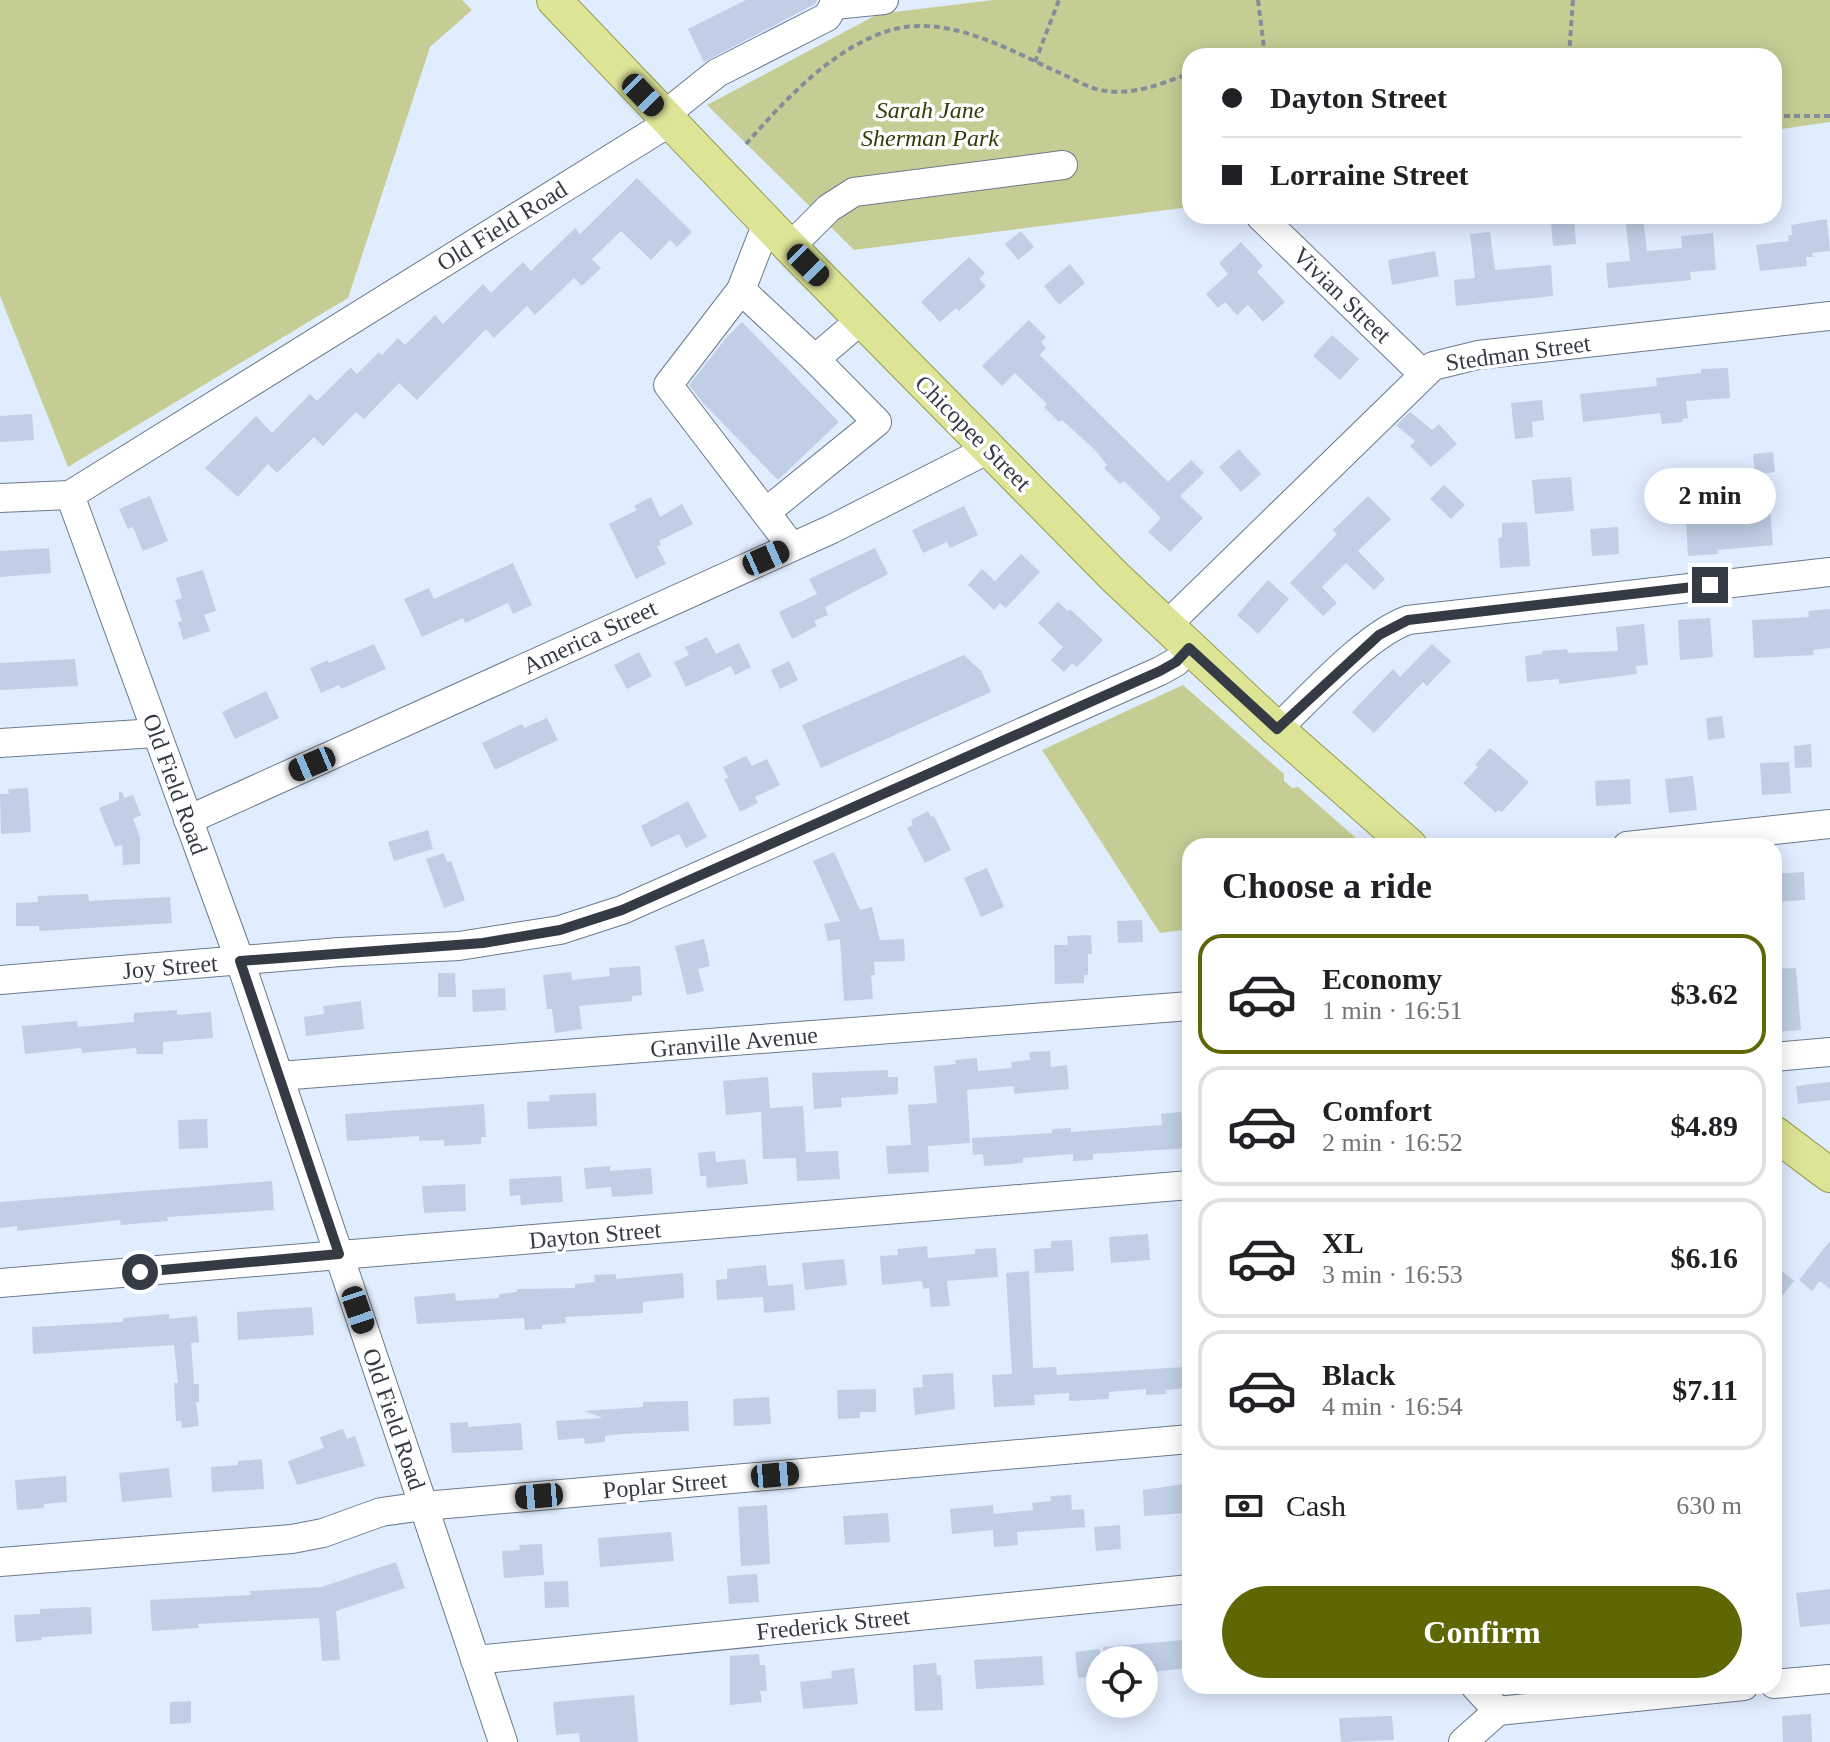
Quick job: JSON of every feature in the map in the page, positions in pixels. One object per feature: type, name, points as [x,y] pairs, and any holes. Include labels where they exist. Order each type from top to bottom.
[{"type":"main road","name":"Chicopee Street","points":[[554,0],[861,320],[1178,637],[1401,838]]},
{"type":"main road","points":[[1782,1139],[1830,1175]]},
{"type":"street","points":[[834,2],[884,0]]},
{"type":"street","name":"Old Field Road","points":[[503,1742],[240,961],[70,495],[666,119],[717,73],[827,17],[834,2]]},
{"type":"street","points":[[792,547],[668,385],[779,235],[854,192],[1063,165]]},
{"type":"street","name":"Vivian Street","points":[[1268,224],[1422,373]]},
{"type":"street","points":[[741,290],[877,422],[766,512]]},
{"type":"street","name":"Stedman Street","points":[[1178,637],[1422,373],[1442,362],[1478,355],[1830,316]]},
{"type":"street","points":[[815,359],[861,320]]},
{"type":"street","name":"America Street","points":[[188,820],[832,529],[989,449]]},
{"type":"street","points":[[0,498],[70,495]]},
{"type":"street","points":[[1277,729],[1379,635],[1408,620],[1830,572]]},
{"type":"street","name":"Joy Street","points":[[0,980],[483,943],[560,930],[622,910],[1160,671],[1176,662],[1178,637]]},
{"type":"street","points":[[0,743],[156,733]]},
{"type":"street","points":[[1701,838],[1830,824]]},
{"type":"street","name":"Granville Avenue","points":[[279,1076],[1182,1007]]},
{"type":"street","points":[[1782,1056],[1830,1052]]},
{"type":"street","name":"Dayton Street","points":[[0,1283],[1182,1186]]},
{"type":"street","name":"Poplar Street","points":[[0,1562],[292,1539],[323,1533],[381,1512],[424,1506],[1182,1440]]},
{"type":"street","name":"Frederick Street","points":[[475,1660],[1182,1590]]},
{"type":"street","points":[[1782,1683],[1830,1679]]},
{"type":"street","points":[[1482,1694],[1498,1711]]},
{"type":"street","points":[[1463,1742],[1498,1711],[1665,1694]]},
{"type":"path","points":[[1035,62],[1059,0]]},
{"type":"path","points":[[1258,0],[1264,48]]},
{"type":"path","points":[[1570,48],[1573,0]]},
{"type":"path","points":[[746,144],[789,97],[828,65],[865,40],[912,26],[939,25],[964,32],[1106,91],[1156,86],[1182,76]]},
{"type":"path","points":[[1782,116],[1830,116]]},
{"type":"green space","points":[[0,0],[462,0],[472,10],[430,47],[348,298],[68,467],[0,296]]},
{"type":"green space","name":"Sarah Jane Sherman Park","points":[[993,0],[1830,0],[1830,122],[1782,129],[1782,48],[1182,48],[1182,208],[854,250],[707,105],[878,14]]},
{"type":"green space","points":[[1183,685],[1284,774],[1284,781],[1292,788],[1298,787],[1356,838],[1182,838],[1182,930],[1160,933],[1042,750]]},
{"type":"building","points":[[746,0],[817,0],[815,4],[704,62],[688,29]]},
{"type":"building","points":[[637,178],[692,232],[677,247],[670,240],[651,260],[621,231],[592,259],[601,268],[582,286],[574,278],[535,315],[527,306],[494,338],[486,329],[417,400],[399,383],[364,419],[356,412],[323,446],[314,437],[277,473],[268,464],[238,497],[205,468],[256,416],[272,433],[310,394],[317,401],[348,370],[351,368],[357,374],[398,338],[405,345],[435,315],[443,324],[483,284],[491,293],[523,262],[531,271],[575,228],[580,234]]},
{"type":"building","points":[[1827,219],[1830,251],[1812,253],[1813,257],[1806,257],[1807,266],[1760,271],[1756,245],[1789,241],[1791,225]]},
{"type":"building","points":[[1551,224],[1574,224],[1576,244],[1553,246]]},
{"type":"building","points":[[1626,224],[1644,224],[1647,251],[1682,248],[1681,236],[1713,233],[1716,270],[1690,272],[1691,280],[1608,288],[1606,263],[1630,261]]},
{"type":"building","points":[[1021,231],[1034,247],[1018,260],[1005,244]]},
{"type":"building","points":[[1490,232],[1495,270],[1551,265],[1553,296],[1456,306],[1454,280],[1475,278],[1470,234]]},
{"type":"building","points":[[1241,242],[1263,266],[1257,272],[1285,302],[1263,322],[1248,305],[1237,315],[1225,302],[1218,308],[1206,294],[1228,274],[1219,263]]},
{"type":"building","points":[[1435,251],[1439,276],[1392,285],[1388,260]]},
{"type":"building","points":[[969,257],[985,273],[979,279],[986,286],[959,311],[956,308],[940,322],[921,302]]},
{"type":"building","points":[[1070,264],[1085,283],[1059,305],[1044,286]]},
{"type":"building","points":[[1029,320],[1046,337],[1041,342],[1046,348],[1040,355],[1168,482],[1191,460],[1204,473],[1180,496],[1203,518],[1170,552],[1148,532],[1161,518],[1124,481],[1120,484],[1104,468],[1107,465],[1095,450],[1062,420],[1059,422],[1044,407],[1047,404],[1015,373],[1002,386],[982,366]]},
{"type":"building","points":[[742,322],[839,422],[778,480],[689,385]]},
{"type":"building","points":[[1332,335],[1359,359],[1340,380],[1313,356]]},
{"type":"building","points":[[1728,368],[1730,398],[1686,401],[1688,418],[1682,419],[1683,422],[1662,424],[1660,413],[1583,422],[1580,394],[1657,386],[1656,378],[1701,373],[1701,369]]},
{"type":"building","points":[[1542,400],[1544,420],[1532,422],[1533,437],[1515,439],[1511,403]]},
{"type":"building","points":[[1410,412],[1432,430],[1439,424],[1457,444],[1431,467],[1410,446],[1415,441],[1396,425]]},
{"type":"building","points":[[32,414],[34,440],[0,442],[0,416]]},
{"type":"building","points":[[1239,449],[1261,474],[1241,492],[1219,467]]},
{"type":"building","points":[[1773,452],[1775,472],[1755,475],[1753,454]]},
{"type":"building","points":[[1571,477],[1574,511],[1535,514],[1532,480]]},
{"type":"building","points":[[1444,485],[1465,505],[1451,519],[1430,499]]},
{"type":"building","points":[[150,496],[168,541],[143,551],[133,527],[128,529],[119,509]]},
{"type":"building","points":[[1368,496],[1391,519],[1358,551],[1385,579],[1374,590],[1346,563],[1322,587],[1337,603],[1323,616],[1290,583],[1337,534],[1333,530]]},
{"type":"building","points":[[651,497],[660,517],[682,504],[693,524],[659,541],[661,545],[657,546],[666,564],[636,579],[609,524],[637,510],[634,506]]},
{"type":"building","points":[[1716,500],[1716,514],[1770,510],[1773,545],[1688,556],[1685,502]]},
{"type":"building","points":[[964,506],[978,535],[950,548],[947,542],[923,553],[912,530]]},
{"type":"building","points":[[1527,522],[1530,566],[1500,568],[1498,538],[1502,537],[1502,523]]},
{"type":"building","points":[[1618,527],[1619,554],[1592,556],[1590,529]]},
{"type":"building","points":[[49,548],[51,573],[0,577],[0,551]]},
{"type":"building","points":[[875,548],[888,574],[825,607],[828,615],[814,621],[817,626],[792,639],[779,612],[817,594],[809,579]]},
{"type":"building","points":[[1021,554],[1040,572],[1006,608],[1000,603],[994,610],[968,585],[982,569],[995,581]]},
{"type":"building","points":[[513,563],[532,605],[513,614],[508,603],[465,623],[463,618],[422,637],[404,599],[429,588],[434,599]]},
{"type":"building","points":[[203,570],[216,611],[204,615],[210,631],[183,640],[178,622],[182,621],[175,600],[182,598],[176,578]]},
{"type":"building","points":[[1268,580],[1289,599],[1258,634],[1237,615]]},
{"type":"building","points":[[1058,602],[1103,640],[1077,667],[1072,663],[1064,672],[1051,660],[1063,647],[1038,623]]},
{"type":"building","points":[[1830,609],[1830,648],[1813,650],[1814,655],[1754,658],[1752,620],[1809,617],[1808,611]]},
{"type":"building","points":[[1710,618],[1713,657],[1680,660],[1678,620]]},
{"type":"building","points":[[1644,624],[1648,665],[1636,666],[1637,674],[1559,684],[1559,679],[1527,682],[1525,656],[1567,649],[1568,653],[1618,651],[1616,627]]},
{"type":"building","points":[[707,637],[716,654],[739,643],[751,667],[735,675],[731,666],[686,687],[674,662],[689,655],[685,647]]},
{"type":"building","points":[[374,644],[386,669],[341,689],[339,685],[321,693],[310,668]]},
{"type":"building","points":[[1432,644],[1451,661],[1427,686],[1423,682],[1374,733],[1352,712],[1393,669],[1400,677]]},
{"type":"building","points":[[639,652],[652,676],[627,689],[614,665]]},
{"type":"building","points":[[964,655],[982,672],[991,692],[821,768],[802,725]]},
{"type":"building","points":[[75,659],[78,686],[0,690],[0,663]]},
{"type":"building","points":[[789,661],[798,680],[780,689],[771,670]]},
{"type":"building","points":[[266,691],[279,718],[235,739],[222,712]]},
{"type":"building","points":[[1722,716],[1725,738],[1708,740],[1706,718]]},
{"type":"building","points":[[547,718],[558,740],[495,770],[482,743],[522,724],[524,728]]},
{"type":"building","points":[[1811,744],[1812,767],[1795,768],[1794,746]]},
{"type":"building","points":[[1490,748],[1529,782],[1502,812],[1498,810],[1496,813],[1463,783]]},
{"type":"building","points":[[746,756],[752,766],[767,759],[780,785],[755,797],[758,803],[740,812],[724,779],[728,778],[723,767]]},
{"type":"building","points":[[1789,762],[1791,793],[1762,795],[1760,763]]},
{"type":"building","points":[[1693,776],[1697,810],[1669,813],[1665,779]]},
{"type":"building","points":[[1630,779],[1631,804],[1596,806],[1595,781]]},
{"type":"building","points":[[28,788],[31,832],[1,834],[0,794],[9,794],[8,789]]},
{"type":"building","points":[[119,792],[124,798],[133,795],[141,815],[133,819],[140,837],[140,864],[123,865],[122,845],[115,847],[99,808],[119,800]]},
{"type":"building","points":[[688,801],[707,837],[686,848],[679,834],[651,847],[641,826]]},
{"type":"building","points":[[928,811],[931,817],[934,816],[951,850],[925,863],[907,828],[913,825],[911,820]]},
{"type":"building","points":[[428,830],[433,849],[394,861],[388,842]]},
{"type":"building","points":[[834,852],[860,910],[872,907],[880,940],[904,939],[905,961],[874,962],[875,975],[871,975],[873,999],[844,1001],[840,939],[828,941],[824,924],[840,921],[813,861]]},
{"type":"building","points":[[444,853],[447,862],[451,861],[465,900],[444,908],[426,859]]},
{"type":"building","points":[[987,868],[1004,907],[981,917],[964,878]]},
{"type":"building","points":[[1804,872],[1805,900],[1782,901],[1782,873]]},
{"type":"building","points":[[88,894],[89,901],[170,897],[172,923],[39,931],[39,926],[16,926],[16,903],[38,902],[38,896]]},
{"type":"building","points":[[1142,920],[1143,942],[1118,943],[1117,921]]},
{"type":"building","points":[[1091,935],[1092,954],[1088,954],[1088,975],[1084,975],[1084,983],[1055,984],[1054,945],[1068,945],[1067,936]]},
{"type":"building","points":[[704,939],[710,966],[698,969],[704,991],[687,995],[675,946]]},
{"type":"building","points":[[640,966],[642,995],[632,996],[632,1001],[579,1006],[582,1029],[555,1033],[552,1009],[547,1009],[543,975],[571,972],[572,980],[610,976],[609,968]]},
{"type":"building","points":[[1796,968],[1801,1030],[1782,1031],[1782,969]]},
{"type":"building","points":[[438,973],[455,973],[456,997],[438,997]]},
{"type":"building","points":[[505,988],[506,1010],[473,1012],[472,990]]},
{"type":"building","points":[[361,1001],[364,1029],[306,1036],[304,1017],[324,1014],[323,1006]]},
{"type":"building","points":[[177,1010],[177,1015],[211,1012],[213,1038],[163,1042],[163,1054],[137,1054],[136,1048],[82,1053],[81,1048],[25,1054],[22,1026],[77,1021],[78,1027],[134,1022],[134,1013]]},
{"type":"building","points":[[1050,1051],[1051,1067],[1067,1065],[1069,1089],[1014,1094],[1014,1086],[967,1090],[970,1143],[928,1146],[929,1172],[888,1174],[886,1146],[911,1145],[908,1105],[937,1103],[934,1066],[977,1058],[978,1071],[1012,1068],[1011,1062],[1030,1060],[1029,1052]]},
{"type":"building","points":[[888,1070],[888,1077],[898,1077],[898,1094],[841,1098],[842,1107],[814,1109],[812,1073]]},
{"type":"building","points":[[768,1077],[770,1108],[803,1106],[806,1152],[838,1151],[840,1179],[797,1181],[796,1158],[763,1159],[761,1112],[726,1115],[723,1081]]},
{"type":"building","points":[[1830,1082],[1830,1100],[1798,1104],[1796,1086]]},
{"type":"building","points":[[596,1093],[597,1126],[528,1129],[527,1102],[550,1101],[549,1095]]},
{"type":"building","points":[[484,1104],[486,1137],[481,1137],[481,1144],[444,1146],[444,1140],[419,1141],[419,1136],[347,1141],[345,1114]]},
{"type":"building","points":[[1181,1112],[1182,1148],[1093,1154],[1093,1160],[1073,1161],[1073,1154],[1023,1158],[1023,1163],[984,1166],[983,1154],[973,1155],[972,1138],[1052,1133],[1052,1129],[1071,1128],[1071,1132],[1162,1125],[1161,1114]]},
{"type":"building","points":[[207,1119],[208,1148],[179,1149],[178,1120]]},
{"type":"building","points":[[715,1151],[716,1162],[745,1159],[748,1184],[707,1188],[706,1176],[700,1176],[698,1153]]},
{"type":"building","points":[[610,1166],[610,1171],[651,1168],[653,1194],[612,1197],[611,1187],[586,1189],[584,1168]]},
{"type":"building","points":[[561,1176],[563,1202],[521,1205],[520,1195],[510,1196],[509,1179]]},
{"type":"building","points":[[272,1181],[274,1210],[167,1217],[168,1221],[121,1225],[120,1220],[17,1231],[17,1226],[0,1228],[0,1202]]},
{"type":"building","points":[[465,1184],[466,1211],[424,1213],[422,1186]]},
{"type":"building","points":[[1148,1234],[1150,1260],[1111,1263],[1109,1237]]},
{"type":"building","points":[[1072,1240],[1074,1271],[1035,1273],[1034,1249],[1051,1248],[1051,1241]]},
{"type":"building","points":[[1830,1241],[1830,1289],[1820,1281],[1812,1291],[1799,1280]]},
{"type":"building","points":[[927,1246],[928,1258],[975,1254],[975,1249],[996,1248],[998,1277],[947,1281],[950,1306],[931,1307],[929,1288],[923,1289],[922,1281],[882,1285],[880,1256],[898,1255],[897,1249]]},
{"type":"building","points":[[844,1259],[847,1285],[805,1290],[802,1263]]},
{"type":"building","points":[[766,1265],[768,1286],[793,1284],[795,1310],[764,1313],[763,1297],[717,1300],[716,1280],[727,1279],[727,1269]]},
{"type":"building","points":[[1029,1271],[1033,1368],[1056,1367],[1057,1375],[1182,1367],[1182,1388],[1166,1390],[1166,1394],[1146,1395],[1146,1389],[1109,1392],[1109,1399],[1069,1401],[1069,1393],[1034,1395],[1035,1405],[994,1407],[992,1375],[1012,1374],[1006,1273]]},
{"type":"building","points":[[1782,1271],[1794,1281],[1782,1296]]},
{"type":"building","points":[[683,1273],[684,1298],[643,1302],[643,1313],[565,1317],[566,1323],[525,1330],[524,1318],[417,1324],[414,1297],[455,1293],[456,1301],[499,1298],[499,1294],[517,1292],[517,1289],[575,1288],[575,1284],[595,1282],[594,1275],[616,1274],[616,1279]]},
{"type":"building","points":[[312,1307],[314,1335],[238,1340],[237,1312]]},
{"type":"building","points":[[169,1314],[169,1319],[197,1316],[199,1342],[191,1343],[194,1384],[199,1384],[199,1402],[196,1402],[199,1426],[182,1428],[181,1421],[176,1421],[174,1383],[178,1383],[174,1345],[33,1354],[32,1327],[123,1322],[123,1318]]},
{"type":"building","points":[[953,1373],[955,1409],[915,1415],[913,1388],[923,1387],[922,1375]]},
{"type":"building","points":[[876,1389],[876,1412],[860,1412],[860,1418],[838,1419],[837,1390]]},
{"type":"building","points":[[769,1397],[771,1424],[734,1426],[733,1399]]},
{"type":"building","points":[[688,1401],[689,1431],[605,1436],[605,1442],[585,1444],[584,1438],[558,1440],[556,1421],[603,1418],[584,1411],[643,1407],[643,1402]]},
{"type":"building","points":[[468,1422],[468,1427],[521,1423],[523,1450],[452,1453],[450,1423]]},
{"type":"building","points":[[343,1429],[347,1439],[355,1436],[365,1466],[297,1485],[288,1461],[324,1448],[320,1437]]},
{"type":"building","points":[[262,1459],[264,1489],[212,1492],[211,1467]]},
{"type":"building","points":[[169,1468],[172,1497],[122,1502],[119,1473]]},
{"type":"building","points":[[66,1476],[67,1502],[17,1510],[15,1480]]},
{"type":"building","points":[[1182,1484],[1182,1513],[1144,1516],[1143,1490]]},
{"type":"building","points":[[1071,1495],[1072,1510],[1084,1509],[1085,1527],[1017,1532],[1018,1545],[994,1547],[993,1530],[952,1534],[950,1509],[993,1505],[994,1514],[1033,1510],[1032,1503],[1051,1501],[1050,1496]]},
{"type":"building","points":[[767,1505],[770,1564],[741,1566],[738,1507]]},
{"type":"building","points":[[888,1513],[890,1542],[845,1545],[843,1516]]},
{"type":"building","points":[[1120,1525],[1121,1549],[1096,1551],[1094,1527]]},
{"type":"building","points":[[671,1532],[674,1561],[600,1567],[598,1538]]},
{"type":"building","points":[[542,1544],[544,1575],[504,1578],[502,1551],[520,1550],[519,1545]]},
{"type":"building","points":[[396,1562],[405,1588],[336,1611],[340,1660],[322,1661],[319,1618],[198,1624],[199,1628],[152,1631],[150,1600],[251,1595],[250,1591],[322,1587]]},
{"type":"building","points":[[757,1574],[759,1602],[729,1604],[727,1576]]},
{"type":"building","points":[[568,1581],[569,1607],[545,1608],[544,1582]]},
{"type":"building","points":[[1830,1589],[1830,1624],[1800,1627],[1796,1593]]},
{"type":"building","points":[[91,1607],[92,1634],[16,1642],[14,1615],[40,1614],[40,1609]]},
{"type":"building","points":[[1182,1640],[1182,1669],[1158,1671],[1158,1646],[1115,1646]]},
{"type":"building","points":[[1086,1651],[1086,1677],[1078,1678],[1075,1652]]},
{"type":"building","points":[[759,1654],[760,1665],[765,1665],[767,1691],[760,1691],[762,1702],[730,1705],[730,1656]]},
{"type":"building","points":[[1042,1656],[1044,1685],[976,1689],[974,1660]]},
{"type":"building","points":[[936,1663],[937,1675],[941,1675],[943,1710],[915,1711],[913,1665]]},
{"type":"building","points":[[854,1668],[858,1704],[803,1709],[800,1682],[832,1678],[831,1671]]},
{"type":"building","points":[[634,1695],[638,1742],[580,1742],[579,1733],[556,1735],[553,1702]]},
{"type":"building","points":[[191,1701],[191,1723],[170,1724],[170,1702]]},
{"type":"building","points":[[1811,1714],[1812,1742],[1783,1742],[1782,1716]]},
{"type":"building","points":[[1392,1716],[1394,1740],[1341,1742],[1339,1718]]},
{"type":"route","points":[[140,1272],[339,1254],[240,961],[483,943],[560,930],[622,910],[1160,671],[1176,662],[1189,648],[1277,729],[1365,646],[1393,626],[1408,620],[1710,585]]}]
